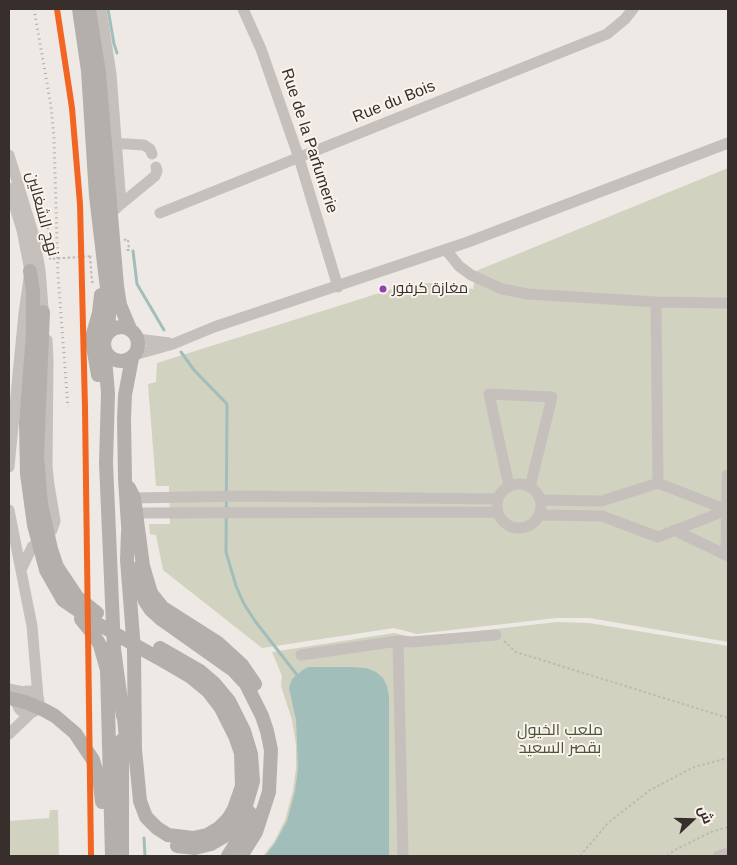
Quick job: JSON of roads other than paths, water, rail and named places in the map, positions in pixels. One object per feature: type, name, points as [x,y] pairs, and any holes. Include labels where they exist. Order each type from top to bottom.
[{"type":"main road","points":[[79,9],[88,71],[101,262],[109,314],[108,333],[104,342],[108,393],[106,463],[114,649],[123,707],[129,794],[136,815],[144,828],[156,839],[170,845],[195,848],[211,844],[223,837],[240,819],[253,781]]},
{"type":"main road","points":[[30,271],[34,310],[38,479],[51,549],[57,567],[77,597],[104,618],[178,658],[200,671],[211,687],[229,721],[241,753],[242,773],[239,798],[234,809],[219,828],[207,835],[193,838],[168,835],[157,828],[146,817],[138,789],[134,650],[127,560],[128,532],[124,479],[125,395],[133,356],[138,345],[120,305],[116,209],[110,143],[89,9]]},
{"type":"main road","points":[[101,262],[99,313],[93,334],[93,346],[106,420]]},
{"type":"main road","points":[[43,312],[35,386],[26,422],[26,452],[30,500],[46,570],[63,600],[94,635],[100,645],[108,670],[112,856]]},
{"type":"main road","points":[[108,333],[119,327],[133,334]]},
{"type":"main road","points":[[104,347],[106,353],[113,359],[124,361],[133,356]]},
{"type":"main road","points":[[124,479],[134,498],[142,566],[151,593],[163,608],[211,636],[242,665],[255,683],[262,716]]},
{"type":"main road","points":[[128,532],[138,584],[151,610],[161,620],[233,670],[246,684],[262,716],[271,750],[269,792],[256,832],[241,856]]},
{"type":"main road","points":[[63,600],[107,630],[211,687],[229,701],[244,731],[250,754],[253,781],[251,810],[247,823],[228,856]]},
{"type":"main road","points":[[14,703],[25,702],[55,716],[76,733],[89,752],[97,772],[102,797],[102,856]]},
{"type":"main road","points":[[122,856],[123,707]]},
{"type":"street","points":[[101,9],[112,74],[110,143],[144,145],[150,149],[152,154]]},
{"type":"street","name":"Rue de la Parfumerie","points":[[243,9],[262,50],[299,158],[338,287]]},
{"type":"street","name":"Rue du Bois","points":[[160,213],[607,34],[626,18],[633,9]]},
{"type":"street","points":[[133,356],[446,250],[728,143]]},
{"type":"street","name":"نهج الشغالين","points":[[9,155],[34,236],[40,270],[48,360],[47,466],[55,521],[52,530],[32,547]]},
{"type":"street","points":[[116,209],[157,174],[156,167]]},
{"type":"street","points":[[9,188],[14,220],[27,247],[30,271],[9,467]]},
{"type":"street","points":[[446,250],[459,266],[471,274],[502,288],[536,295],[728,304]]},
{"type":"street","points":[[656,302],[658,483]]},
{"type":"street","points":[[133,334],[173,344]]},
{"type":"street","points":[[509,486],[489,394],[552,396],[530,487]]},
{"type":"street","points":[[674,530],[727,555],[727,475]]},
{"type":"street","points":[[540,500],[602,501],[658,483],[727,510]]},
{"type":"street","points":[[517,484],[530,487],[540,500],[539,515],[531,524],[523,528],[515,528],[506,524],[498,512],[498,500],[502,492],[509,486],[517,484]]},
{"type":"street","points":[[134,498],[222,498],[243,496],[498,500]]},
{"type":"street","points":[[602,501],[602,516]]},
{"type":"street","points":[[9,510],[32,626],[38,697],[38,705],[9,733]]},
{"type":"street","points":[[539,515],[602,516],[658,537],[727,510]]},
{"type":"street","points":[[137,513],[498,512]]},
{"type":"street","points":[[14,540],[32,547],[21,570]]},
{"type":"street","points":[[301,655],[398,641],[411,642],[496,635]]},
{"type":"street","points":[[398,641],[403,856]]},
{"type":"street","points":[[9,733],[16,716],[14,703],[25,692],[36,667]]},
{"type":"street","points":[[9,689],[33,692],[38,697]]},
{"type":"street","points":[[14,703],[24,712],[33,711]]},
{"type":"street","points":[[718,856],[728,853]]},
{"type":"water","points":[[309,667],[366,668],[376,672],[383,678],[387,686],[389,697],[389,856],[265,856],[275,843],[287,821],[295,791],[298,768],[296,720],[289,688],[292,679]]},
{"type":"waterway","points":[[108,9],[117,53]]},
{"type":"waterway","points":[[133,251],[137,284],[164,330]]},
{"type":"waterway","points":[[181,352],[194,370],[227,404],[226,552],[236,586],[244,604],[255,621],[297,675]]},
{"type":"waterway","points":[[144,838],[145,856]]},
{"type":"railway","points":[[34,9],[51,106],[54,138],[58,276],[68,407]]},
{"type":"place","name":"مغازة كرفور","points":[[383,289]]},
{"type":"park label","name":"ملعب الخيول بقصر السعيد","points":[[560,740]]}]
